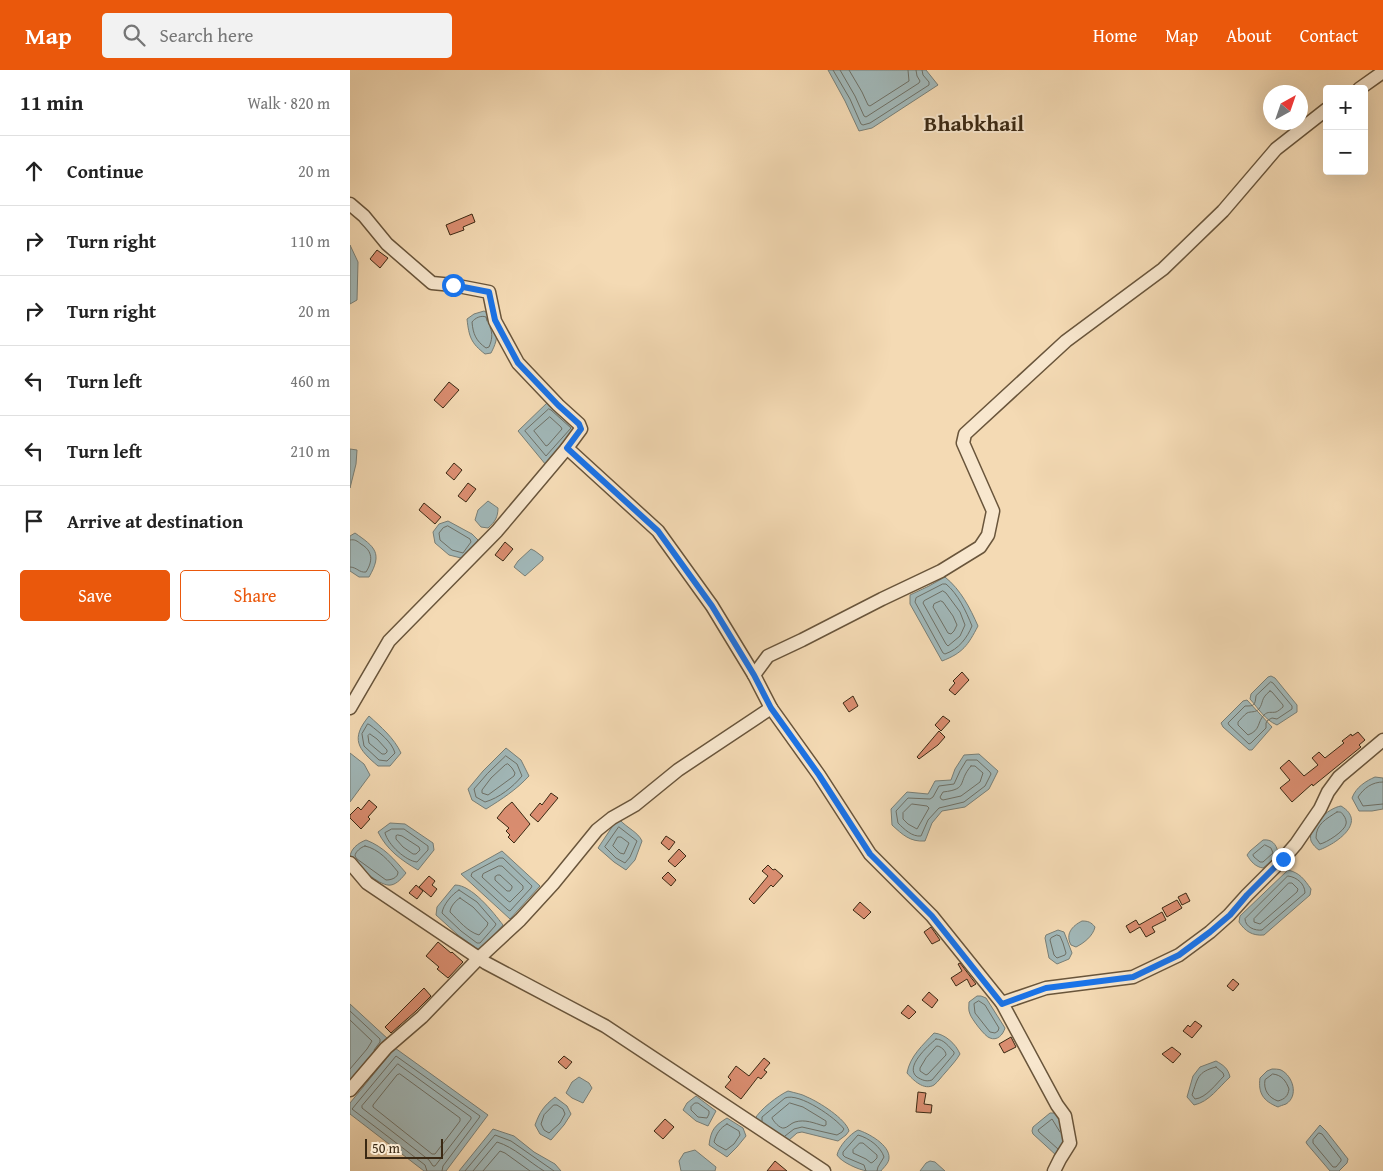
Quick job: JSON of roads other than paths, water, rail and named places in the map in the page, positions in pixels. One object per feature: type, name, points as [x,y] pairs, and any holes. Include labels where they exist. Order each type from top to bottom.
[{"type":"street","points":[[1365,85],[1383,72]]},
{"type":"street","points":[[754,675],[768,656],[882,599],[942,572],[980,547],[988,535],[993,511],[963,443],[965,434],[1066,341],[1163,269],[1223,212],[1276,149],[1323,112]]},
{"type":"street","points":[[350,204],[364,216],[387,244],[432,283],[489,292],[495,320],[518,363],[579,424],[581,429],[497,531],[389,641],[350,708]]},
{"type":"street","points":[[567,448],[658,531],[712,606],[754,675],[771,708],[819,775],[870,854],[932,916],[1002,1004],[1057,1105],[1065,1116],[1070,1143],[1054,1171]]},
{"type":"street","points":[[350,1090],[386,1048],[422,1016],[479,958],[520,920],[546,892],[597,830],[612,818],[634,805],[678,770],[771,708]]},
{"type":"street","points":[[1002,1004],[1046,988],[1133,977],[1179,955],[1230,915],[1296,844],[1339,777],[1383,740]]},
{"type":"street","points":[[350,863],[367,883],[486,964],[605,1026],[824,1171]]},
{"type":"water","points":[[828,70],[926,70],[938,85],[872,128],[859,131]]},
{"type":"water","points":[[350,245],[358,262],[357,300],[350,304]]},
{"type":"water","points":[[484,311],[490,314],[496,333],[496,342],[491,353],[485,354],[472,339],[467,319],[474,314]]},
{"type":"water","points":[[549,401],[579,427],[546,465],[518,431]]},
{"type":"water","points":[[350,449],[357,450],[356,464],[350,488]]},
{"type":"water","points":[[488,501],[498,508],[496,519],[488,528],[481,527],[475,520],[478,510]]},
{"type":"water","points":[[448,521],[472,534],[478,540],[465,559],[449,555],[435,543],[433,532],[439,524]]},
{"type":"water","points":[[355,533],[368,542],[375,551],[376,562],[369,577],[359,577],[350,571],[350,536]]},
{"type":"water","points":[[531,549],[543,557],[543,560],[525,576],[514,567]]},
{"type":"water","points":[[945,577],[960,593],[978,626],[964,648],[942,661],[910,604],[910,595]]},
{"type":"water","points":[[1271,676],[1275,678],[1297,705],[1297,712],[1277,725],[1265,717],[1250,699],[1251,694]]},
{"type":"water","points":[[1247,700],[1272,727],[1252,750],[1249,750],[1221,723],[1243,701]]},
{"type":"water","points":[[369,716],[391,738],[401,753],[390,766],[378,766],[361,749],[358,737],[363,724]]},
{"type":"water","points":[[506,748],[521,760],[529,776],[514,790],[486,809],[472,800],[468,789]]},
{"type":"water","points":[[350,753],[364,764],[370,775],[350,802]]},
{"type":"water","points":[[979,754],[998,771],[989,789],[965,807],[942,811],[932,823],[925,841],[911,839],[903,835],[892,825],[891,809],[907,792],[928,794],[935,781],[951,780],[955,769],[964,755]]},
{"type":"water","points":[[1375,777],[1383,778],[1383,809],[1359,811],[1352,798],[1362,785]]},
{"type":"water","points":[[1341,806],[1349,812],[1350,825],[1341,838],[1319,850],[1311,841],[1312,830],[1315,824],[1330,810]]},
{"type":"water","points":[[620,820],[638,835],[642,841],[635,860],[626,870],[598,848],[614,824]]},
{"type":"water","points":[[390,823],[405,824],[433,843],[434,850],[418,870],[395,854],[378,832]]},
{"type":"water","points":[[366,840],[393,858],[406,873],[401,879],[391,885],[387,885],[354,863],[350,858],[351,852]]},
{"type":"water","points":[[1263,840],[1269,840],[1273,843],[1278,852],[1276,857],[1263,868],[1254,864],[1247,855]]},
{"type":"water","points":[[502,851],[540,886],[510,919],[461,874]]},
{"type":"water","points":[[1288,870],[1304,879],[1311,889],[1310,895],[1264,935],[1256,935],[1249,932],[1239,922],[1240,916]]},
{"type":"water","points":[[455,885],[462,886],[475,894],[503,925],[479,950],[458,935],[436,915],[437,907]]},
{"type":"water","points":[[1082,921],[1089,922],[1095,927],[1088,939],[1076,947],[1071,945],[1069,934],[1075,925]]},
{"type":"water","points":[[1058,930],[1064,932],[1072,953],[1069,959],[1057,964],[1049,958],[1045,938],[1046,935]]},
{"type":"water","points":[[977,996],[986,998],[1005,1028],[1003,1033],[997,1038],[988,1037],[971,1016],[969,1002]]},
{"type":"water","points":[[350,1004],[388,1039],[350,1086]]},
{"type":"water","points":[[934,1033],[950,1040],[960,1054],[934,1085],[926,1087],[907,1073],[914,1056]]},
{"type":"water","points":[[395,1048],[488,1115],[446,1171],[424,1171],[350,1114],[350,1103]]},
{"type":"water","points":[[1216,1061],[1225,1067],[1230,1077],[1204,1101],[1194,1105],[1187,1097],[1193,1076],[1200,1067]]},
{"type":"water","points":[[1272,1069],[1285,1073],[1293,1086],[1290,1100],[1278,1107],[1265,1099],[1260,1088],[1260,1078]]},
{"type":"water","points":[[579,1077],[589,1083],[592,1088],[583,1103],[566,1093],[572,1082]]},
{"type":"water","points":[[788,1091],[805,1096],[825,1107],[843,1121],[849,1131],[838,1141],[802,1132],[797,1133],[788,1141],[755,1119],[770,1103]]},
{"type":"water","points":[[696,1096],[716,1111],[708,1126],[696,1121],[683,1110],[687,1103]]},
{"type":"water","points":[[555,1097],[567,1106],[571,1114],[551,1140],[540,1134],[535,1125],[543,1109]]},
{"type":"water","points":[[1050,1113],[1057,1114],[1068,1136],[1057,1156],[1032,1131],[1033,1127]]},
{"type":"water","points":[[727,1118],[743,1128],[746,1136],[727,1157],[709,1145],[714,1129]]},
{"type":"water","points":[[1320,1125],[1348,1159],[1347,1163],[1339,1171],[1330,1171],[1306,1142]]},
{"type":"water","points":[[493,1129],[514,1136],[534,1152],[555,1164],[561,1171],[459,1171]]},
{"type":"water","points":[[858,1130],[872,1137],[886,1149],[889,1160],[881,1171],[859,1169],[846,1163],[837,1155],[845,1141]]},
{"type":"water","points":[[695,1150],[716,1167],[715,1171],[681,1171],[679,1161],[684,1153]]},
{"type":"water","points":[[930,1161],[935,1162],[945,1171],[920,1171]]},
{"type":"district","name":"Bhabkhail","points":[[974,123]]}]
